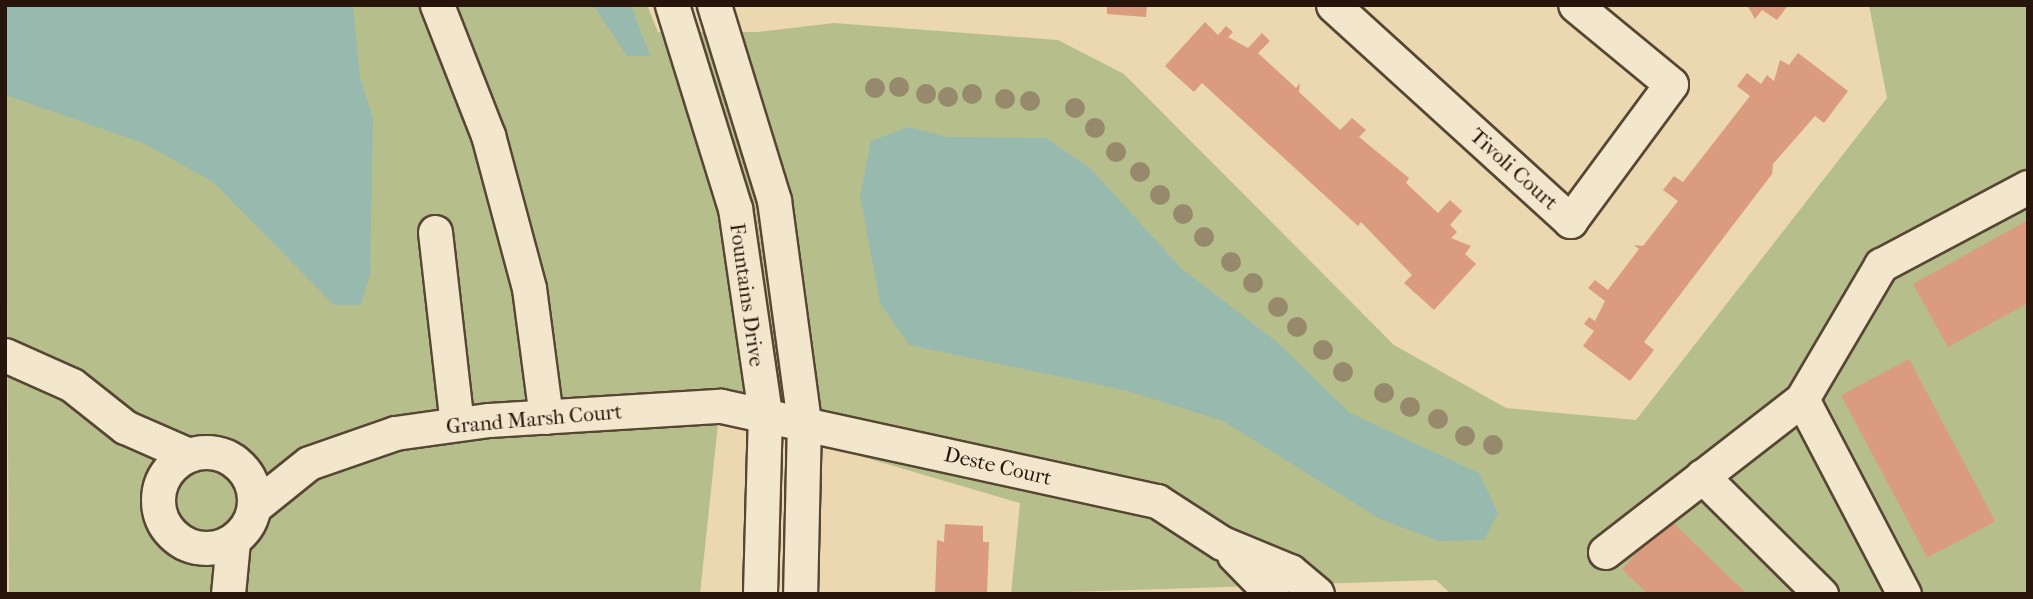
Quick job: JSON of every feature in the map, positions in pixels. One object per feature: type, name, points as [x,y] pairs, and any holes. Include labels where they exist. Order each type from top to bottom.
[{"type":"street","points":[[437,5],[488,135],[525,275],[546,417]]},
{"type":"street","name":"Fountains Drive","points":[[672,5],[735,208],[765,413],[760,594]]},
{"type":"street","name":"Fountains Drive","points":[[714,5],[774,200],[804,421],[800,594]]},
{"type":"street","name":"Tivoli Court","points":[[1334,5],[1570,221],[1671,85],[1575,5]]},
{"type":"street","points":[[1605,552],[1802,399],[1881,265],[2028,187]]},
{"type":"street","points":[[435,232],[457,424]]},
{"type":"street","points":[[5,355],[72,385],[125,427],[189,455]]},
{"type":"street","points":[[1802,399],[1904,594]]},
{"type":"street","name":"Grand Marsh Court","points":[[254,507],[309,463],[395,433],[457,424],[721,406],[765,413]]},
{"type":"street","name":"Deste Court","points":[[765,413],[1157,501],[1222,543],[1290,571],[1317,594]]},
{"type":"street","points":[[125,427],[159,492],[172,534],[199,548],[220,594]]},
{"type":"street","points":[[159,492],[174,464],[189,455],[205,452],[231,460],[247,475],[254,507],[233,541],[228,594]]},
{"type":"street","name":"Grand Marsh Court","points":[[231,460],[309,463]]},
{"type":"street","points":[[1702,477],[1821,594]]},
{"type":"street","points":[[199,548],[233,541]]},
{"type":"street","name":"Deste Court","points":[[1222,543],[1272,594]]},
{"type":"green space","points":[[5,5],[647,5],[658,32],[757,32],[834,23],[1058,40],[1124,74],[1394,345],[1506,408],[1636,420],[1887,98],[1869,5],[2028,5],[2028,594],[1451,594],[1436,580],[1011,594],[1020,503],[719,415],[700,594],[9,594]]},
{"type":"water","points":[[5,5],[353,5],[360,78],[373,118],[370,274],[361,305],[334,305],[213,182],[143,143],[5,95]]},
{"type":"water","points":[[593,5],[631,5],[650,56],[627,56]]},
{"type":"water","points":[[908,127],[948,137],[1046,138],[1091,169],[1181,268],[1278,343],[1350,413],[1479,473],[1498,513],[1484,540],[1438,541],[1380,519],[1223,421],[1128,391],[909,345],[880,303],[860,196],[871,141]]},
{"type":"building","points":[[1107,5],[1147,5],[1146,17],[1107,14]]},
{"type":"building","points":[[1747,5],[1788,5],[1777,20],[1762,10],[1755,19]]},
{"type":"building","points":[[1205,22],[1218,35],[1226,26],[1233,32],[1228,37],[1248,48],[1262,33],[1270,41],[1258,53],[1296,88],[1300,83],[1299,92],[1340,130],[1352,118],[1366,130],[1359,137],[1409,178],[1406,183],[1438,213],[1450,200],[1462,211],[1450,225],[1457,232],[1451,238],[1471,246],[1465,254],[1476,264],[1434,310],[1404,283],[1412,275],[1361,222],[1358,226],[1202,83],[1194,92],[1165,66]]},
{"type":"building","points":[[1798,53],[1848,91],[1824,123],[1815,116],[1773,164],[1772,174],[1644,342],[1654,350],[1630,381],[1583,346],[1594,331],[1584,324],[1589,317],[1595,321],[1605,301],[1588,288],[1595,280],[1608,290],[1639,249],[1634,245],[1643,246],[1678,201],[1663,190],[1674,176],[1683,182],[1750,96],[1737,86],[1747,73],[1761,84],[1767,75],[1774,81],[1780,60],[1789,65]]},
{"type":"building","points":[[2028,220],[2028,303],[1948,347],[1913,284]]},
{"type":"building","points":[[1909,359],[1995,521],[1927,558],[1841,395]]},
{"type":"building","points":[[1669,519],[1747,594],[1648,594],[1622,569]]},
{"type":"building","points":[[945,524],[983,526],[983,542],[989,542],[987,594],[935,594],[937,540],[944,542]]}]
